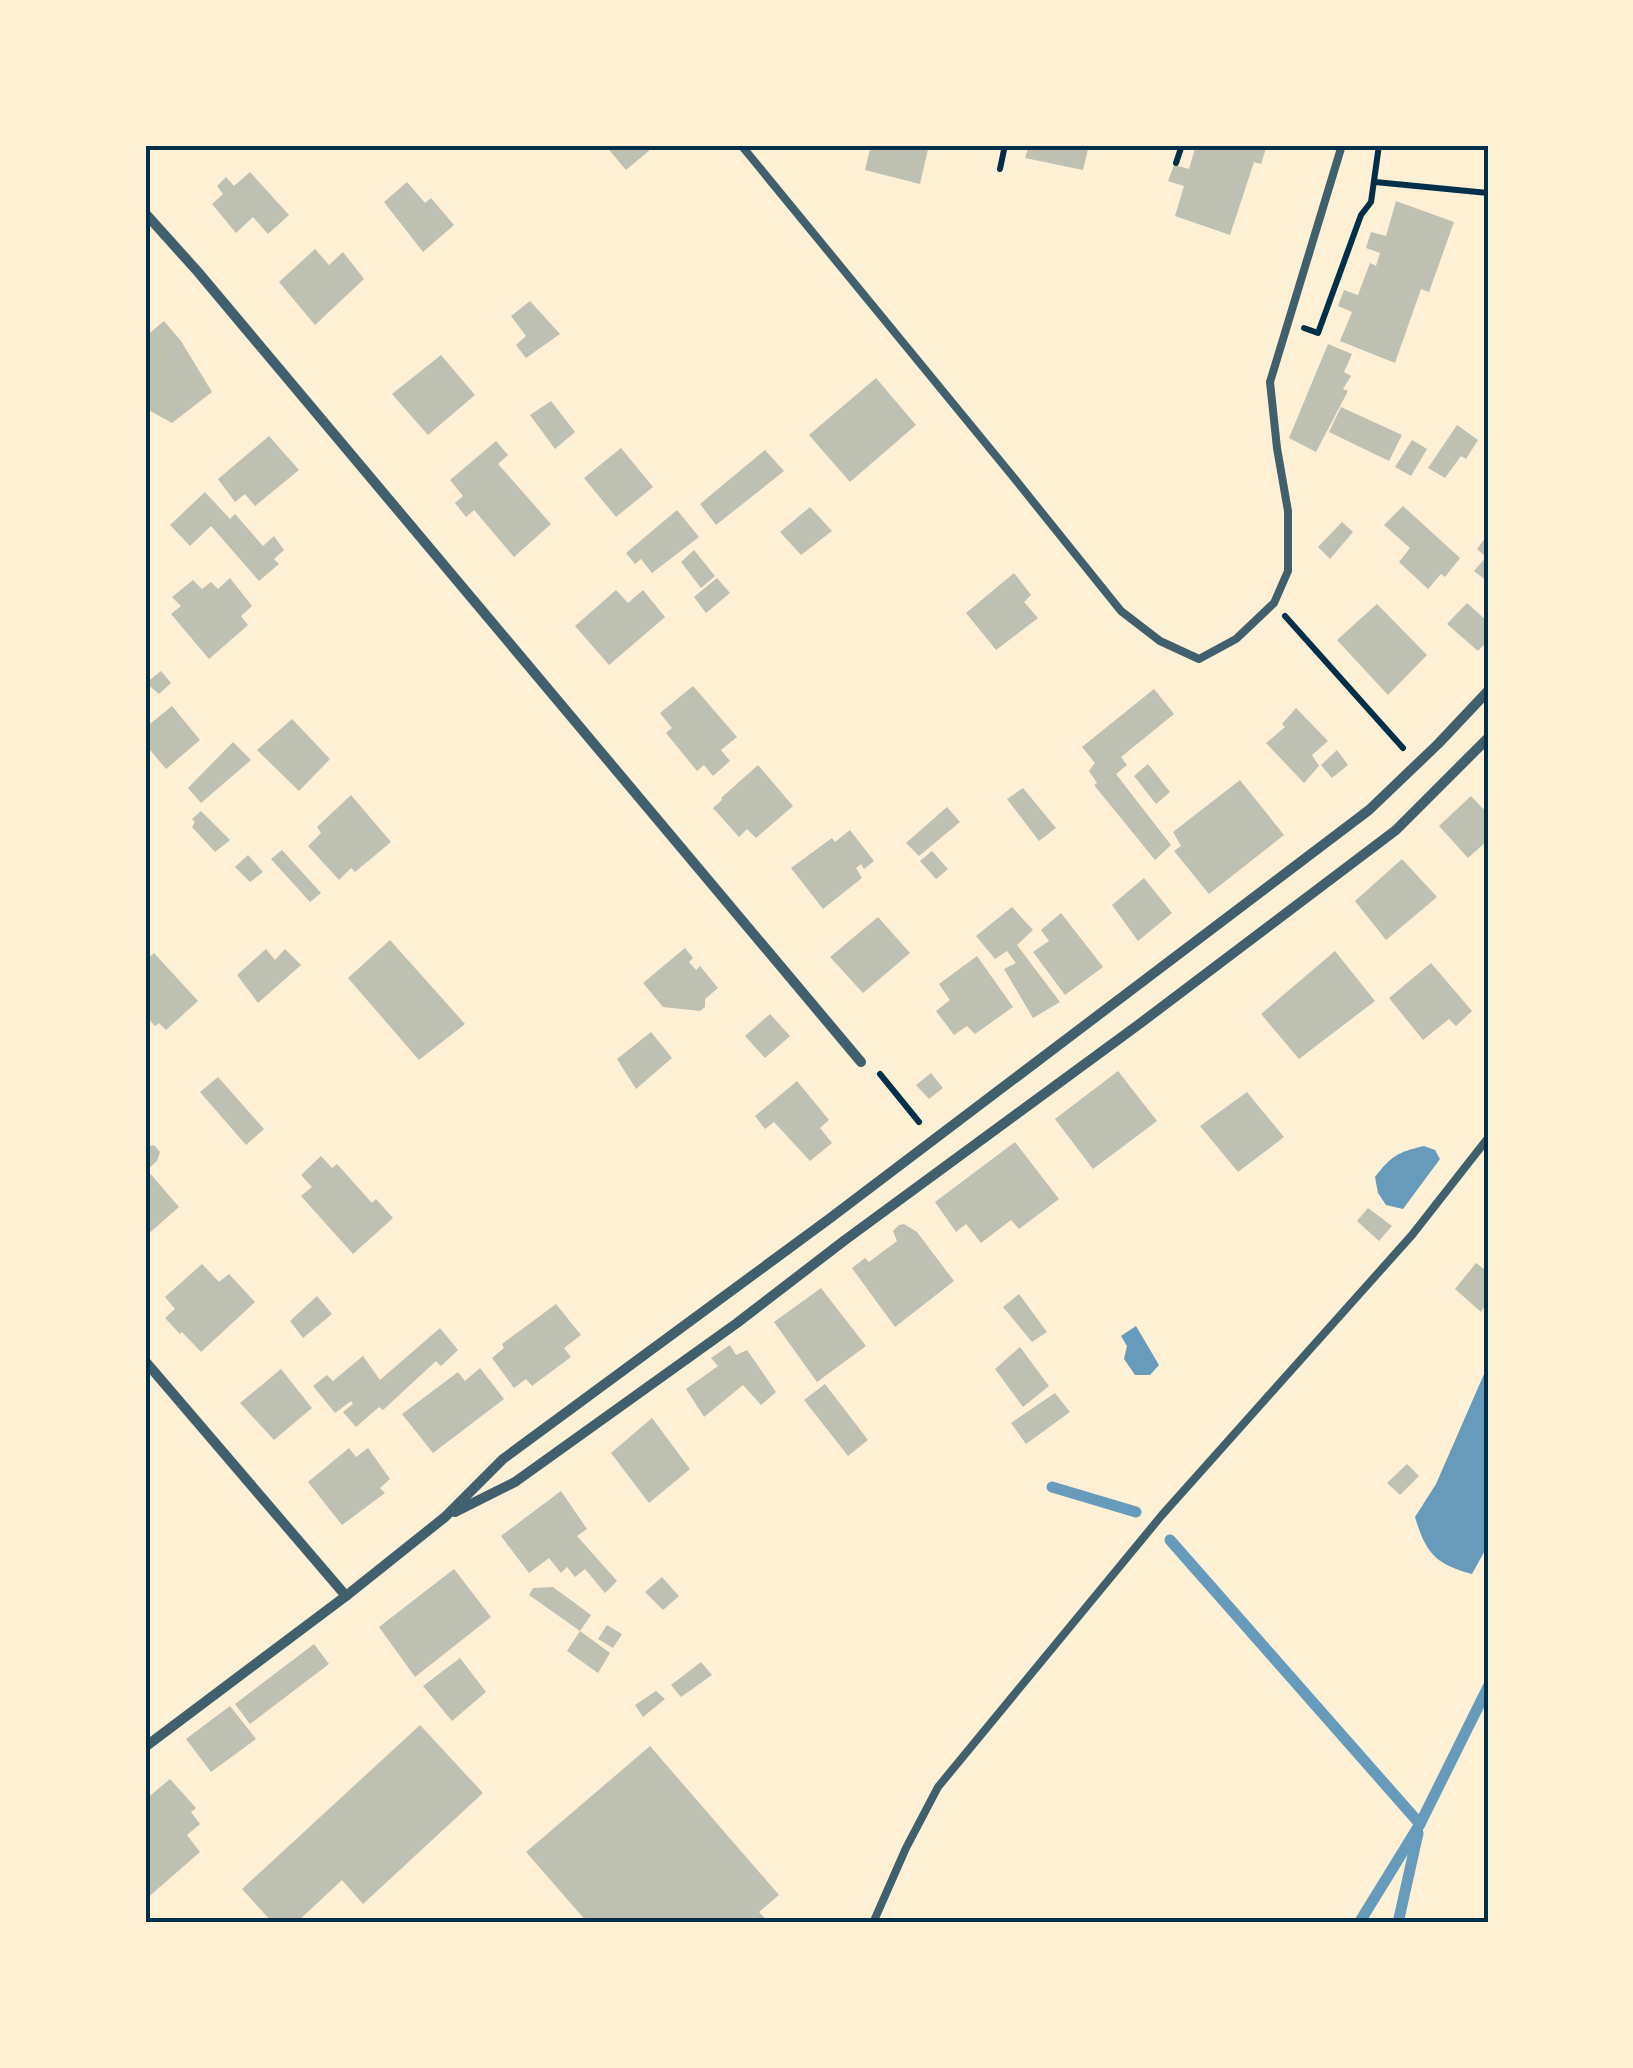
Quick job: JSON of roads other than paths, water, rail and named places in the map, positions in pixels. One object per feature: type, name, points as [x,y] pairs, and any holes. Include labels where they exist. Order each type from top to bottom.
[{"type":"street","points":[[145,213],[866,1063]]},
{"type":"street","points":[[145,1747],[346,1596],[445,1516],[503,1459],[1369,810],[1488,691]]},
{"type":"street","points":[[445,1516],[515,1482],[737,1323],[1138,1025],[1396,830],[1488,738]]},
{"type":"street","points":[[145,1361],[346,1596]]},
{"type":"lane","points":[[741,145],[1120,611],[1160,641],[1198,659],[1236,639],[1274,603],[1288,571],[1288,511],[1270,382],[1342,145]]},
{"type":"lane","points":[[873,1923],[938,1787],[1162,1516],[1412,1235],[1488,1138]]},
{"type":"water","points":[[1424,1146],[1435,1150],[1440,1159],[1403,1209],[1386,1205],[1378,1193],[1375,1177],[1396,1156]]},
{"type":"water","points":[[1136,1326],[1159,1365],[1150,1375],[1135,1375],[1124,1359],[1127,1346],[1121,1336]]},
{"type":"water","points":[[1488,1365],[1488,1545],[1472,1574],[1449,1566],[1434,1555],[1423,1540],[1415,1517],[1436,1484]]},
{"type":"waterway","points":[[1052,1487],[1136,1512]]},
{"type":"waterway","points":[[1170,1540],[1420,1824]]},
{"type":"waterway","points":[[1359,1923],[1420,1824],[1488,1687]]},
{"type":"waterway","points":[[1398,1923],[1418,1833]]}]
